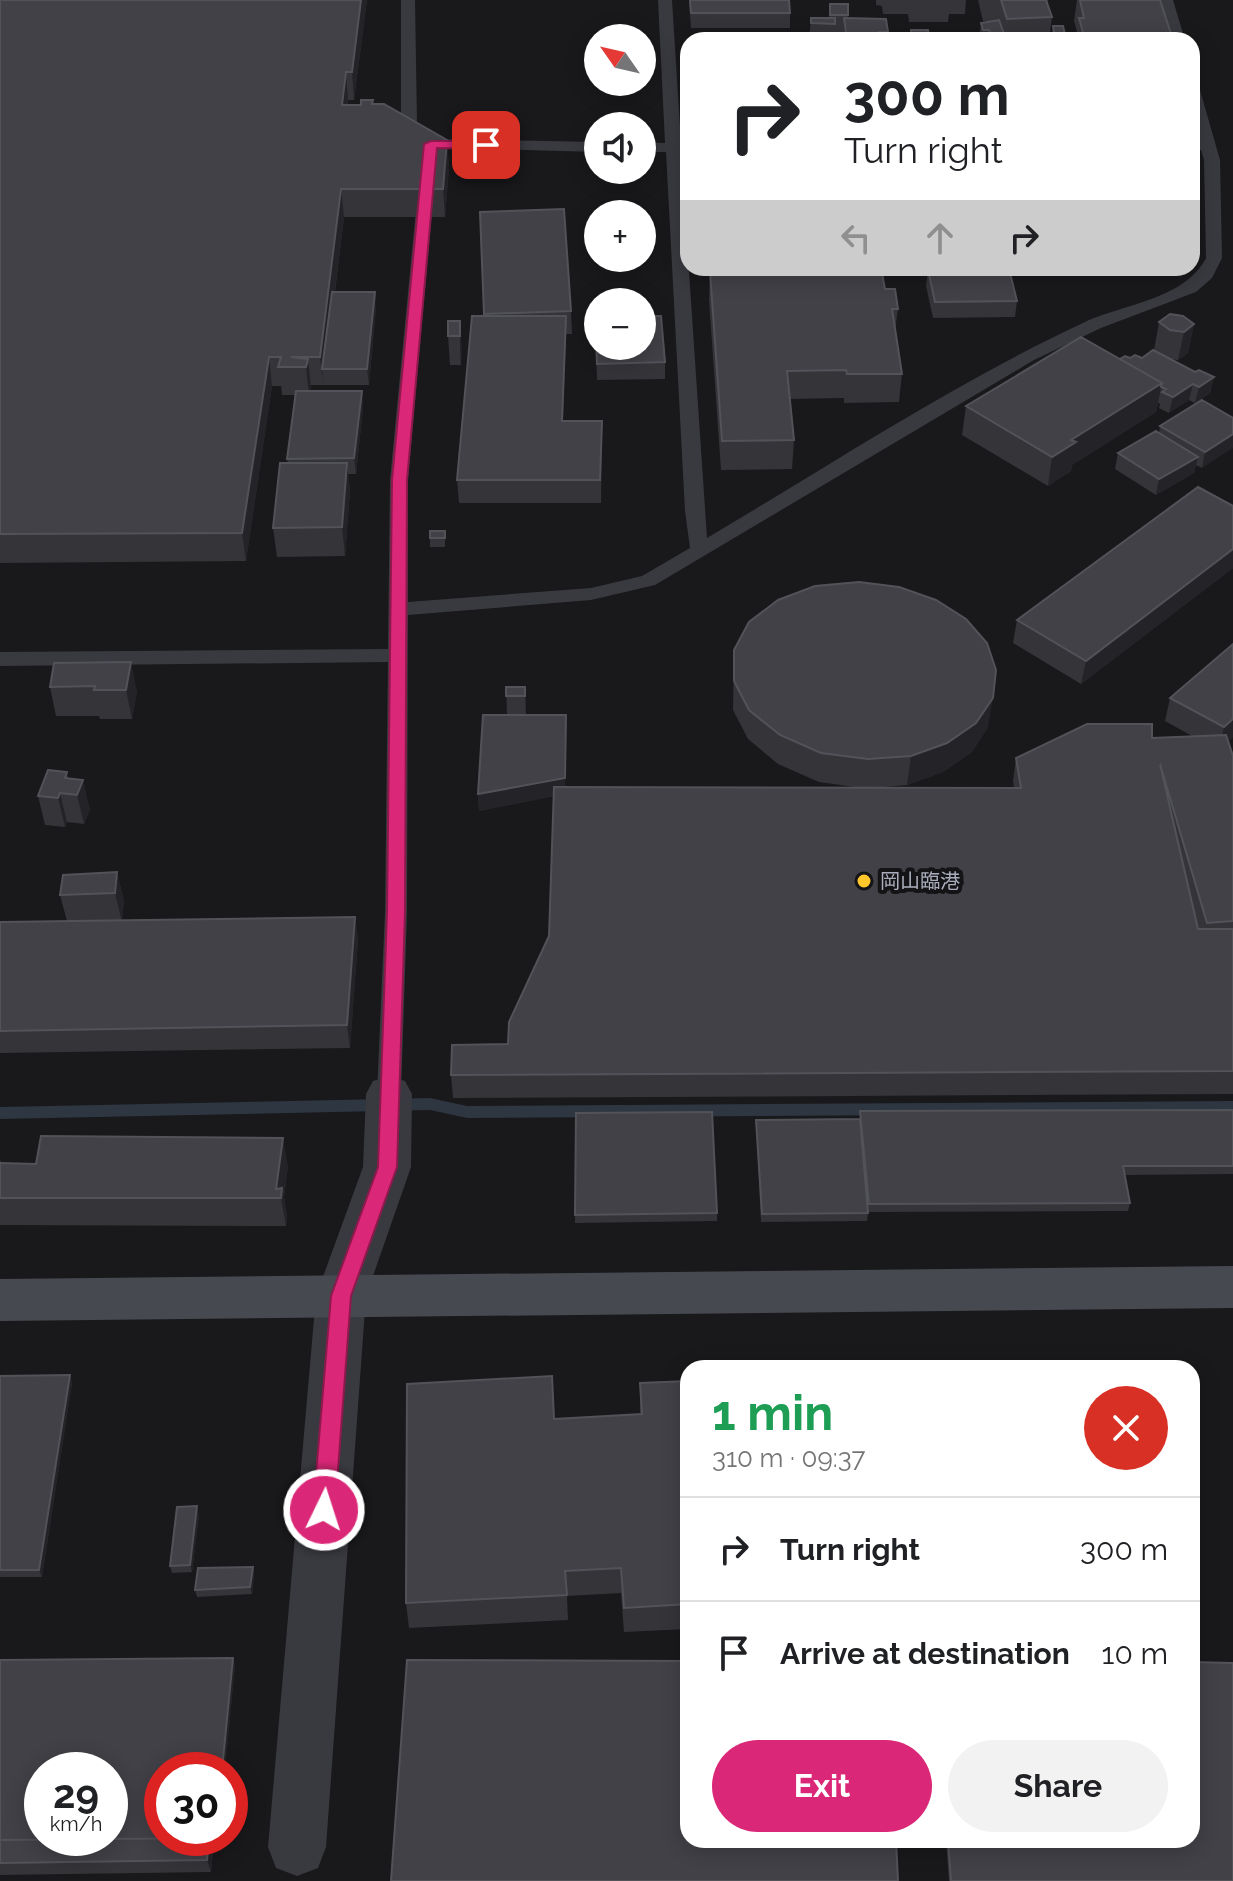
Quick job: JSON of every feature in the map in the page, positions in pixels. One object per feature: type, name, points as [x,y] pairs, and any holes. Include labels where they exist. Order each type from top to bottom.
[{"type":"street","points":[[297,1847],[341,1296],[387,1167],[388,1107]]},
{"type":"street","points":[[0,1300],[1233,1287]]},
{"type":"lane","points":[[388,1107],[396,912],[399,480],[429,160],[409,125],[408,0]]},
{"type":"lane","points":[[665,0],[680,131]]},
{"type":"lane","points":[[1166,0],[1176,32]]},
{"type":"lane","points":[[398,609],[591,594],[648,581],[1028,356],[1095,324],[1190,288],[1206,274],[1214,258],[1212,160],[1200,145]]},
{"type":"lane","points":[[656,147],[680,148]]},
{"type":"lane","points":[[429,160],[584,148]]},
{"type":"lane","points":[[686,276],[694,511],[700,551]]},
{"type":"lane","points":[[0,659],[398,655]]},
{"type":"building","points":[[0,0],[361,0],[352,72],[346,72],[342,105],[361,105],[361,100],[373,100],[372,104],[384,104],[447,140],[443,189],[341,189],[320,357],[291,357],[308,359],[306,367],[278,367],[281,357],[269,357],[242,533],[0,534]]},
{"type":"building","points":[[690,0],[789,0],[790,13],[691,13]]},
{"type":"building","points":[[1001,0],[1046,0],[1052,17],[1007,19]]},
{"type":"building","points":[[1080,0],[1160,0],[1170,32],[1083,32],[1079,18],[1084,18]]},
{"type":"building","points":[[830,4],[848,4],[848,15],[830,15]]},
{"type":"building","points":[[811,18],[835,18],[835,24],[811,23]]},
{"type":"building","points":[[844,18],[886,19],[888,32],[846,32]]},
{"type":"building","points":[[999,20],[1003,32],[983,30],[981,23]]},
{"type":"building","points":[[1053,26],[1063,26],[1064,32],[1054,32]]},
{"type":"building","points":[[564,209],[571,311],[484,314],[480,212]]},
{"type":"building","points":[[710,276],[883,276],[885,289],[895,289],[898,309],[892,309],[902,374],[847,374],[846,370],[787,371],[794,440],[722,441]]},
{"type":"building","points":[[929,276],[1011,276],[1017,301],[935,302]]},
{"type":"building","points":[[332,292],[375,292],[367,369],[322,369]]},
{"type":"building","points":[[1170,314],[1183,316],[1194,324],[1184,332],[1170,330],[1159,322]]},
{"type":"building","points":[[472,316],[566,316],[562,421],[602,421],[600,480],[457,480]]},
{"type":"building","points":[[656,316],[661,316],[665,362],[597,364],[597,360],[656,360]]},
{"type":"building","points":[[448,321],[460,321],[460,336],[448,336]]},
{"type":"building","points":[[1081,337],[1162,383],[1071,440],[1076,442],[1052,457],[966,406]]},
{"type":"building","points":[[1153,350],[1195,372],[1199,370],[1214,377],[1199,387],[1193,384],[1173,397],[1162,392],[1166,389],[1161,387],[1162,383],[1120,359],[1135,355],[1142,358]]},
{"type":"building","points":[[296,391],[362,391],[354,458],[287,459]]},
{"type":"building","points":[[1202,400],[1233,418],[1233,434],[1205,452],[1160,426]]},
{"type":"building","points":[[1156,431],[1198,457],[1159,479],[1118,453]]},
{"type":"building","points":[[280,463],[347,463],[342,527],[273,528]]},
{"type":"building","points":[[1198,487],[1233,506],[1233,549],[1086,661],[1017,620]]},
{"type":"building","points":[[430,531],[445,531],[445,538],[430,538]]},
{"type":"building","points":[[859,582],[899,587],[936,600],[966,619],[987,643],[996,670],[993,698],[976,723],[947,743],[911,756],[868,759],[821,753],[780,735],[749,710],[734,681],[734,650],[749,622],[778,600],[815,586]]},
{"type":"building","points":[[1233,644],[1233,719],[1224,727],[1170,698]]},
{"type":"building","points":[[131,662],[126,690],[94,690],[95,686],[50,687],[54,663]]},
{"type":"building","points":[[506,687],[525,687],[525,696],[506,696]]},
{"type":"building","points":[[483,715],[566,715],[565,778],[478,794]]},
{"type":"building","name":"岡山臨港","points":[[1087,724],[1152,724],[1152,738],[1226,735],[1233,756],[1233,921],[1207,923],[1160,764],[1198,929],[1233,929],[1233,1071],[451,1075],[452,1045],[508,1044],[509,1022],[549,936],[554,787],[1021,788],[1016,758]]},
{"type":"building","points":[[48,770],[67,772],[65,778],[83,780],[77,795],[60,793],[58,798],[38,796]]},
{"type":"building","points":[[117,872],[115,893],[60,895],[63,875]]},
{"type":"building","points":[[355,917],[347,1025],[0,1031],[0,922]]},
{"type":"building","points":[[1233,1110],[1233,1166],[1123,1166],[1130,1203],[869,1204],[860,1111]]},
{"type":"building","points":[[712,1112],[717,1213],[575,1215],[576,1113]]},
{"type":"building","points":[[860,1119],[868,1213],[762,1214],[756,1120]]},
{"type":"building","points":[[41,1136],[283,1138],[276,1189],[282,1188],[281,1198],[0,1198],[0,1163],[36,1164]]},
{"type":"building","points":[[70,1375],[39,1570],[0,1570],[0,1376]]},
{"type":"building","points":[[552,1376],[554,1419],[642,1414],[640,1383],[680,1381],[680,1604],[624,1608],[621,1568],[565,1571],[567,1595],[406,1603],[407,1384]]},
{"type":"building","points":[[197,1506],[190,1565],[170,1566],[177,1507]]},
{"type":"building","points":[[253,1567],[250,1587],[195,1590],[198,1568]]},
{"type":"building","points":[[233,1658],[224,1752],[144,1752],[144,1839],[128,1839],[128,1752],[24,1752],[24,1840],[0,1840],[0,1660]]},
{"type":"building","points":[[407,1660],[680,1661],[680,1848],[896,1848],[898,1881],[391,1881]]},
{"type":"building","points":[[1200,1662],[1233,1663],[1233,1881],[951,1881],[949,1848],[1200,1848]]},
{"type":"building","points":[[128,1839],[144,1839],[144,1856],[207,1856],[207,1860],[0,1863],[0,1840],[24,1840],[24,1856],[128,1856]]},
{"type":"waterway","points":[[0,1113],[430,1104],[467,1112],[1233,1107]]},
{"type":"place","name":"岡山臨港","points":[[864,881]]},
{"type":"route","points":[[324,1510],[341,1296],[373,1214],[387,1167],[396,912],[399,480],[431,144],[486,145]]}]
